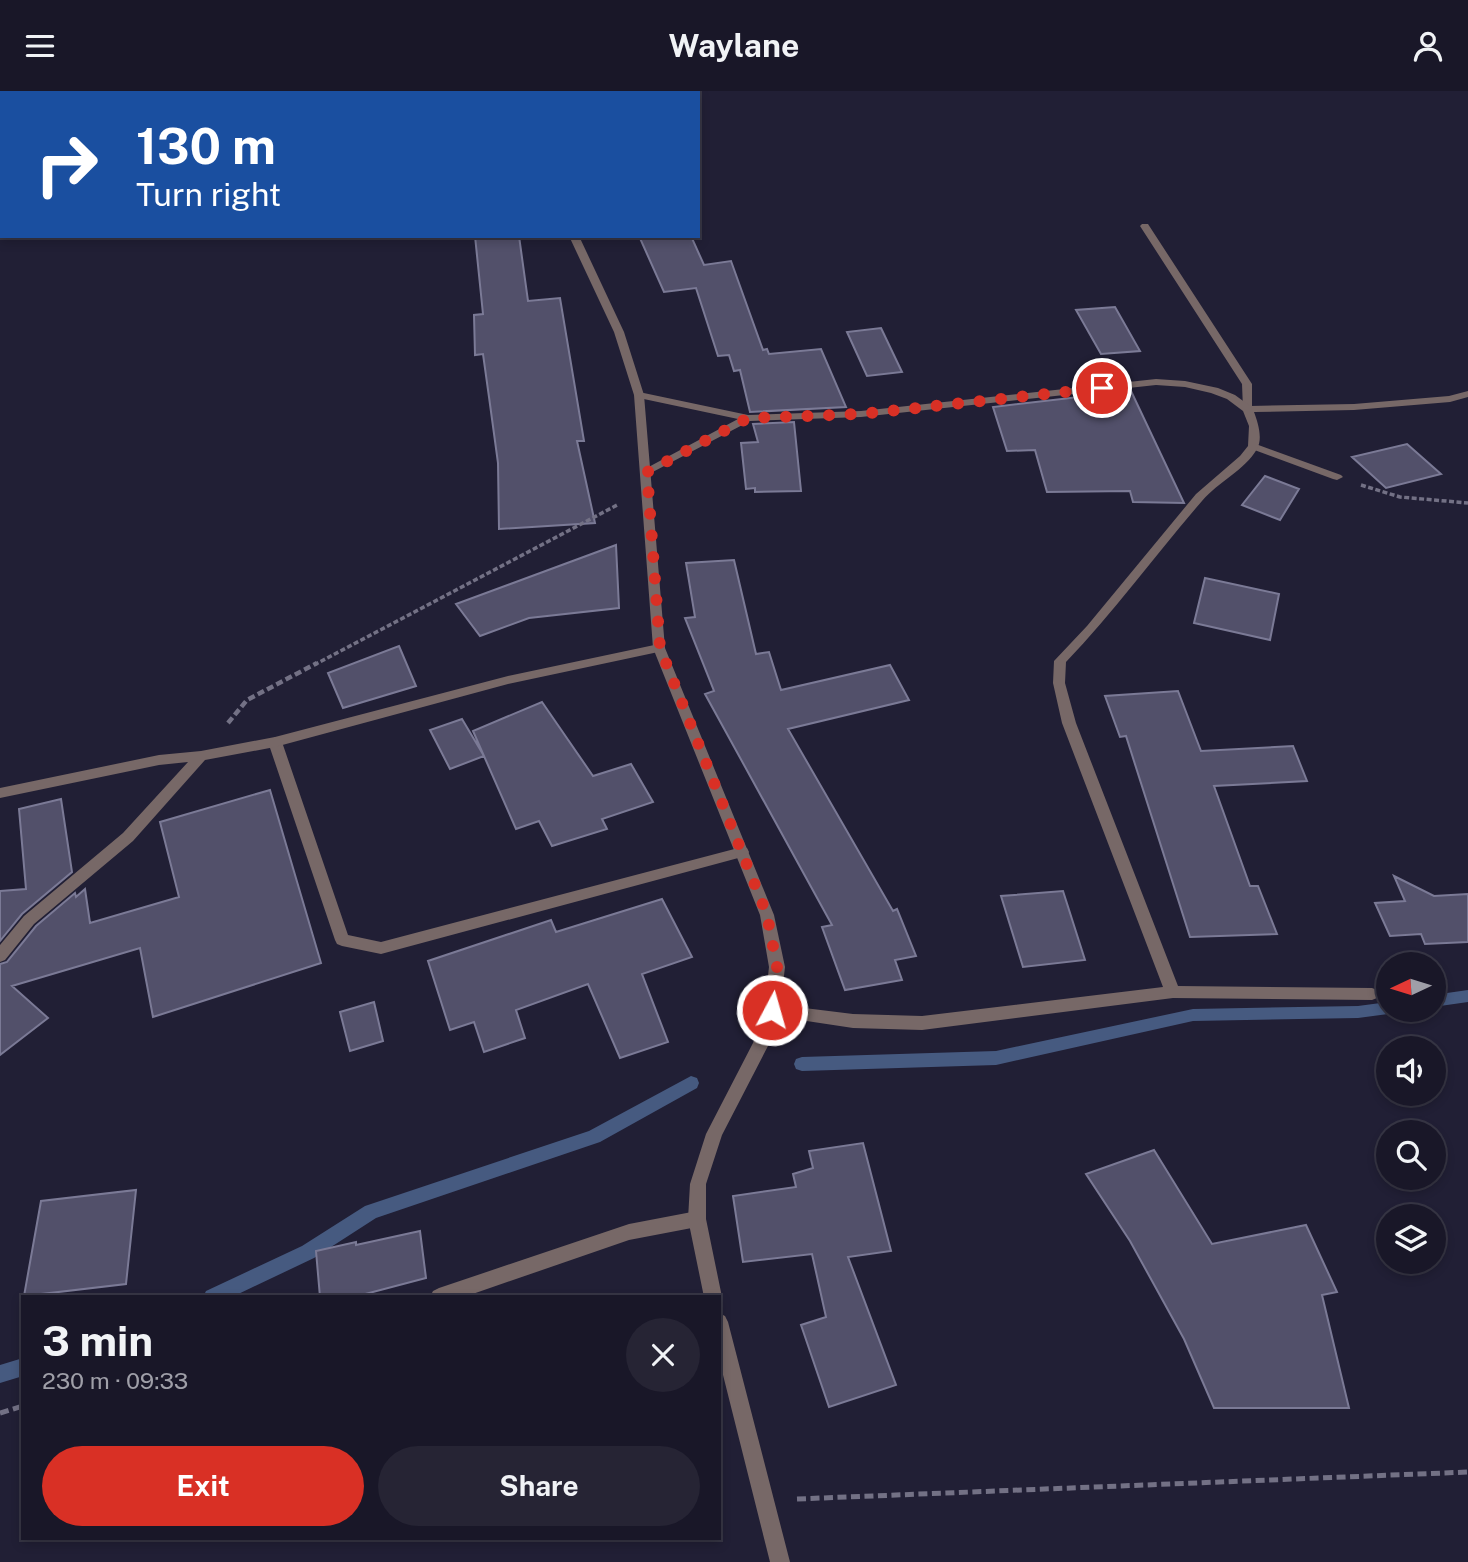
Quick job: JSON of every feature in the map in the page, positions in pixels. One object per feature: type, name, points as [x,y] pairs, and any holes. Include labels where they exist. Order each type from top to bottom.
[{"type":"street","points":[[1145,226],[1247,384],[1248,409],[1254,426],[1253,446],[1244,458],[1200,496],[1091,629],[1060,661],[1059,683],[1069,723],[1173,992]]},
{"type":"street","points":[[575,238],[619,332],[639,395],[660,648],[767,915],[777,967],[772,1010],[761,1044],[714,1135],[698,1184],[697,1219],[713,1295]]},
{"type":"street","points":[[639,395],[748,418],[861,414],[1156,382],[1214,390],[1248,409],[1368,406],[1450,399],[1468,394]]},
{"type":"street","points":[[647,472],[748,418]]},
{"type":"street","points":[[1253,446],[1337,477]]},
{"type":"street","points":[[0,793],[159,759],[201,755],[275,742],[508,680],[660,648]]},
{"type":"street","points":[[275,742],[342,940],[381,948],[742,852]]},
{"type":"street","points":[[0,956],[29,920],[128,837],[201,755]]},
{"type":"street","points":[[772,1010],[853,1021],[922,1023],[1173,992],[1372,993]]},
{"type":"street","points":[[445,1295],[629,1232],[697,1219]]},
{"type":"street","points":[[721,1330],[780,1562]]},
{"type":"path","points":[[1337,477],[1399,497],[1468,503]]},
{"type":"path","points":[[201,755],[247,700],[648,488]]},
{"type":"path","points":[[0,1413],[21,1407]]},
{"type":"path","points":[[763,1501],[1468,1472]]},
{"type":"building","points":[[475,238],[519,238],[528,301],[560,298],[584,441],[577,441],[595,523],[499,529],[498,463],[489,397],[483,354],[475,355],[474,315],[483,314]]},
{"type":"building","points":[[640,238],[692,238],[704,265],[731,261],[763,350],[767,349],[769,354],[821,349],[846,407],[750,412],[740,370],[734,371],[729,355],[718,356],[696,288],[664,292]]},
{"type":"building","points":[[1115,307],[1140,351],[1101,354],[1076,310]]},
{"type":"building","points":[[881,328],[902,372],[867,376],[847,332]]},
{"type":"building","points":[[1131,391],[1184,503],[1133,502],[1130,491],[1047,492],[1035,450],[1007,451],[993,407]]},
{"type":"building","points":[[794,422],[801,491],[755,492],[755,488],[746,489],[741,443],[758,442],[753,424]]},
{"type":"building","points":[[1407,444],[1441,474],[1386,488],[1352,457]]},
{"type":"building","points":[[1265,476],[1299,489],[1280,520],[1242,505]]},
{"type":"building","points":[[616,545],[619,608],[529,618],[480,636],[456,604]]},
{"type":"building","points":[[734,560],[756,654],[769,652],[781,690],[890,665],[909,700],[788,729],[893,911],[897,909],[916,956],[895,960],[902,980],[845,990],[822,927],[832,925],[705,694],[714,691],[685,618],[695,617],[686,563]]},
{"type":"building","points":[[1205,578],[1279,594],[1270,640],[1194,623]]},
{"type":"building","points":[[399,646],[416,686],[343,708],[328,673]]},
{"type":"building","points":[[1178,691],[1201,751],[1293,746],[1307,781],[1214,786],[1250,886],[1258,886],[1277,934],[1190,937],[1126,736],[1120,737],[1105,696]]},
{"type":"building","points":[[542,702],[593,776],[631,764],[653,802],[602,819],[607,829],[552,846],[539,821],[516,829],[473,731]]},
{"type":"building","points":[[462,719],[484,756],[450,769],[430,730]]},
{"type":"building","points":[[270,790],[321,963],[153,1017],[140,948],[12,986],[48,1018],[0,1055],[0,964],[7,962],[36,926],[75,893],[76,897],[85,889],[90,923],[179,897],[160,822]]},
{"type":"building","points":[[61,799],[72,872],[22,914],[0,941],[0,891],[26,889],[19,809]]},
{"type":"building","points":[[1394,876],[1434,896],[1468,894],[1468,942],[1425,944],[1421,934],[1390,936],[1375,903],[1405,901]]},
{"type":"building","points":[[1063,891],[1085,960],[1023,967],[1001,896]]},
{"type":"building","points":[[662,899],[692,957],[642,974],[668,1042],[620,1058],[588,984],[516,1010],[525,1038],[484,1052],[474,1022],[450,1030],[428,961],[551,920],[556,932]]},
{"type":"building","points":[[374,1002],[383,1041],[350,1051],[340,1012]]},
{"type":"building","points":[[863,1143],[891,1251],[848,1257],[896,1385],[829,1407],[801,1325],[826,1317],[812,1254],[743,1262],[733,1196],[796,1187],[793,1174],[813,1168],[809,1151]]},
{"type":"building","points":[[1154,1150],[1212,1244],[1306,1225],[1337,1292],[1322,1295],[1349,1408],[1214,1408],[1184,1339],[1130,1241],[1086,1174]]},
{"type":"building","points":[[136,1190],[126,1284],[24,1295],[41,1201]]},
{"type":"building","points":[[420,1231],[426,1278],[362,1295],[320,1295],[316,1251],[356,1242],[356,1245]]},
{"type":"waterway","points":[[1446,999],[1468,996]]},
{"type":"waterway","points":[[802,1064],[996,1058],[1193,1015],[1376,1010]]},
{"type":"waterway","points":[[216,1295],[308,1252],[371,1212],[594,1137],[691,1083]]},
{"type":"waterway","points":[[0,1374],[21,1368]]},
{"type":"route","points":[[772,1010],[777,967],[767,915],[660,648],[647,472],[748,418],[861,414],[1102,388]]}]
